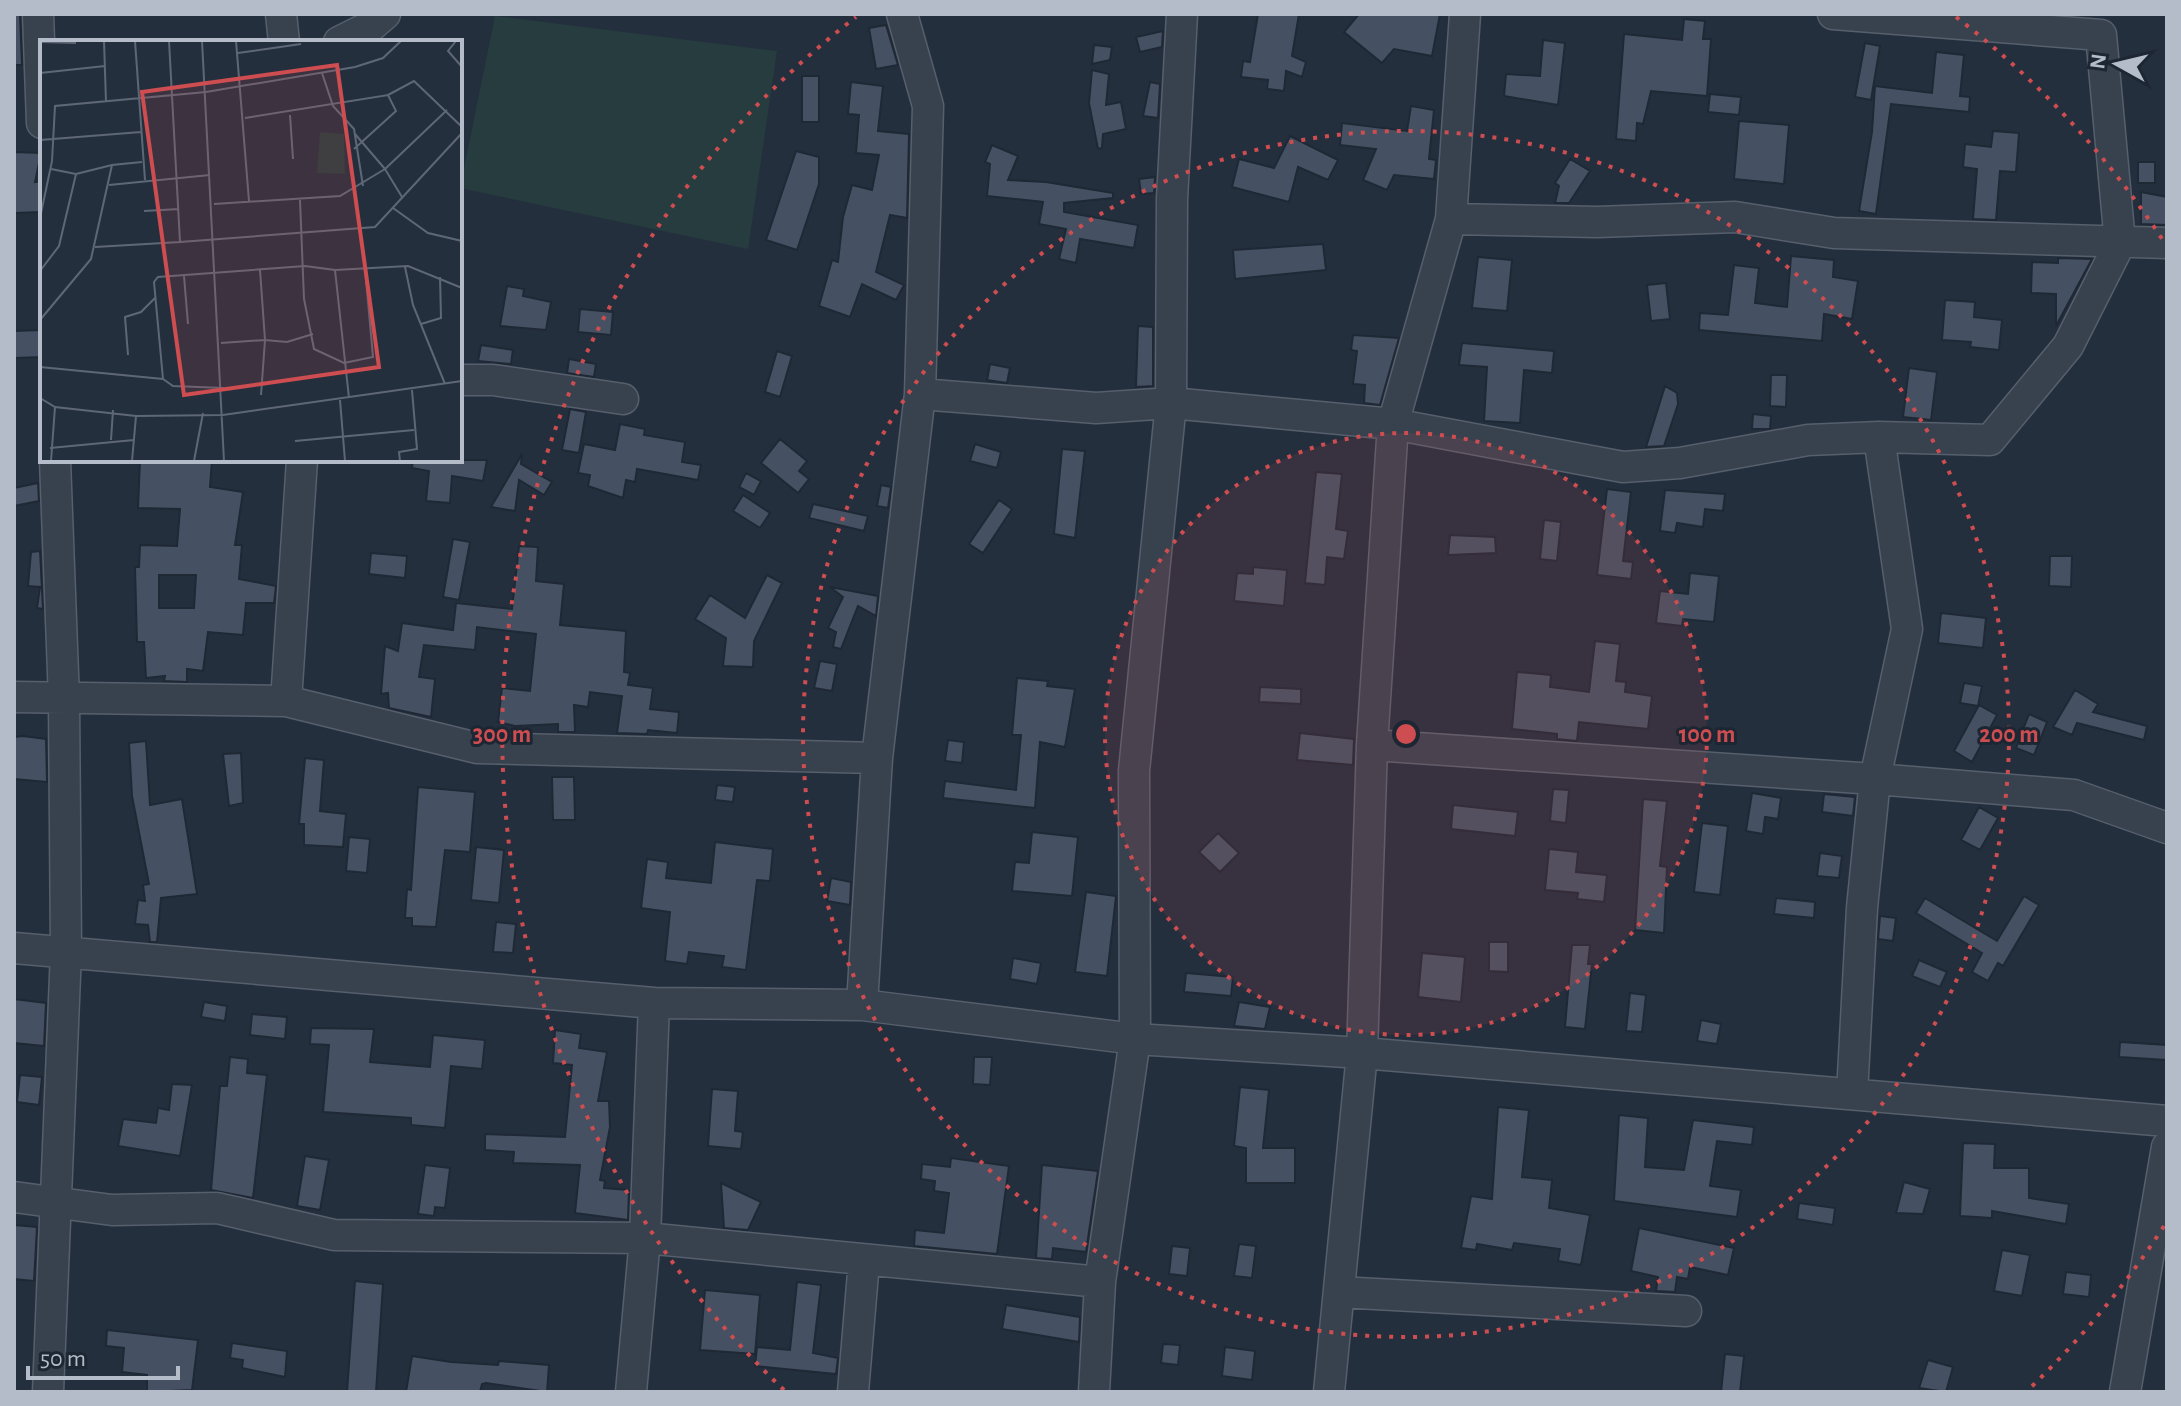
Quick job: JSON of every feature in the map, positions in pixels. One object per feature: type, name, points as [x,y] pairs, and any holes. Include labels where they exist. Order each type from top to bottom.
[{"type":"street","points":[[38,14],[40,63]]},
{"type":"street","points":[[281,14],[284,40]]},
{"type":"street","points":[[343,40],[371,26],[385,14]]},
{"type":"street","points":[[862,1005],[877,758],[920,394],[928,106],[902,14]]},
{"type":"street","points":[[1094,1392],[1100,1282],[1135,1039],[1134,771],[1171,403],[1172,199],[1182,14]]},
{"type":"street","points":[[1329,1392],[1362,1053],[1372,745],[1393,424],[1451,219],[1465,14]]},
{"type":"street","points":[[920,394],[1096,408],[1171,403],[1393,424],[1623,467],[1680,463],[1808,440],[1879,437],[1990,440],[2068,346],[2120,243],[2101,35],[1833,14]]},
{"type":"street","points":[[1451,219],[1597,222],[1735,217],[1834,233],[2167,243]]},
{"type":"street","points":[[462,380],[493,380],[623,399]]},
{"type":"street","points":[[1852,1094],[1862,908],[1875,779],[1907,629],[1879,437]]},
{"type":"street","points":[[48,1392],[66,951],[64,700],[55,462]]},
{"type":"street","points":[[286,701],[302,462]]},
{"type":"street","points":[[14,697],[286,701],[477,748],[877,758]]},
{"type":"street","points":[[1372,745],[2074,795],[2167,828]]},
{"type":"street","points":[[14,948],[654,1003],[862,1005],[1135,1039],[1362,1053],[2167,1121]]},
{"type":"street","points":[[631,1392],[645,1238],[654,1003]]},
{"type":"street","points":[[2125,1392],[2167,1147]]},
{"type":"street","points":[[14,1197],[112,1210],[217,1208],[334,1235],[645,1238],[1100,1282]]},
{"type":"street","points":[[853,1392],[864,1261]]},
{"type":"street","points":[[1339,1292],[1686,1311]]},
{"type":"green space","points":[[495,16],[777,51],[748,249],[462,188]]},
{"type":"building","points":[[14,14],[20,14],[22,65],[14,65]]},
{"type":"building","points":[[1258,14],[1299,14],[1292,56],[1306,62],[1302,77],[1286,71],[1284,91],[1267,89],[1268,80],[1241,77],[1243,61],[1250,62]]},
{"type":"building","points":[[1359,14],[1440,14],[1432,56],[1394,49],[1382,63],[1344,32]]},
{"type":"building","points":[[1684,19],[1705,21],[1703,39],[1711,39],[1707,96],[1651,91],[1643,124],[1637,123],[1636,141],[1616,139],[1624,34],[1682,40]]},
{"type":"building","points":[[886,25],[898,65],[876,69],[869,28]]},
{"type":"building","points":[[1163,31],[1162,47],[1140,52],[1136,37]]},
{"type":"building","points":[[1543,40],[1565,43],[1558,105],[1504,96],[1506,74],[1540,76]]},
{"type":"building","points":[[1865,43],[1880,46],[1871,100],[1855,97]]},
{"type":"building","points":[[1094,45],[1112,47],[1110,60],[1092,64]]},
{"type":"building","points":[[1936,52],[1964,55],[1960,96],[1970,97],[1969,112],[1891,104],[1876,214],[1859,211],[1872,132],[1875,86],[1932,93]]},
{"type":"building","points":[[1092,70],[1109,74],[1106,105],[1121,102],[1126,129],[1103,134],[1102,148],[1098,149],[1089,103]]},
{"type":"building","points":[[802,76],[819,76],[819,122],[802,122]]},
{"type":"building","points":[[851,82],[883,86],[878,131],[909,134],[907,218],[890,215],[876,272],[904,285],[896,300],[862,284],[850,317],[819,306],[832,260],[838,262],[843,217],[852,185],[872,190],[879,155],[856,153],[859,115],[848,114]]},
{"type":"building","points":[[1150,82],[1160,84],[1158,118],[1143,116]]},
{"type":"building","points":[[1710,94],[1741,97],[1739,115],[1708,112]]},
{"type":"building","points":[[1411,106],[1434,110],[1429,159],[1436,160],[1434,179],[1394,175],[1387,190],[1363,180],[1376,149],[1340,145],[1342,123],[1407,131]]},
{"type":"building","points":[[1739,121],[1789,125],[1784,184],[1734,179]]},
{"type":"building","points":[[1993,131],[2019,133],[2016,172],[2000,171],[1996,220],[1973,219],[1977,169],[1963,167],[1965,144],[1991,147]]},
{"type":"building","points":[[1290,136],[1338,160],[1328,180],[1298,167],[1289,202],[1232,187],[1239,159],[1274,168]]},
{"type":"building","points":[[992,145],[1018,156],[1008,180],[1046,182],[1113,193],[1113,198],[1064,203],[1064,212],[1138,225],[1134,248],[1080,239],[1076,263],[1059,259],[1066,229],[1039,224],[1043,202],[987,196],[990,164],[985,162]]},
{"type":"building","points":[[796,151],[819,157],[819,184],[797,250],[766,240]]},
{"type":"building","points":[[14,152],[40,153],[35,182],[40,181],[40,212],[14,213]]},
{"type":"building","points":[[1570,159],[1590,171],[1569,203],[1555,203],[1559,186],[1555,183]]},
{"type":"building","points":[[2138,162],[2155,162],[2155,183],[2138,183]]},
{"type":"building","points":[[1155,177],[1154,193],[1141,194],[1139,179]]},
{"type":"building","points":[[2141,192],[2167,197],[2167,225],[2141,224]]},
{"type":"building","points":[[1323,244],[1326,270],[1235,279],[1233,250]]},
{"type":"building","points":[[1791,256],[1834,260],[1833,277],[1858,281],[1852,319],[1824,314],[1822,341],[1699,330],[1700,313],[1728,315],[1734,265],[1759,268],[1755,303],[1787,307]]},
{"type":"building","points":[[1478,257],[1512,260],[1507,311],[1472,308]]},
{"type":"building","points":[[2058,258],[2092,259],[2056,326],[2056,294],[2031,293],[2032,262],[2058,263]]},
{"type":"building","points":[[1666,283],[1670,319],[1651,321],[1647,285]]},
{"type":"building","points":[[507,286],[524,289],[523,296],[551,302],[546,330],[500,326]]},
{"type":"building","points":[[1945,300],[1975,302],[1974,317],[2002,320],[1999,350],[1970,347],[1971,342],[1942,340]]},
{"type":"building","points":[[580,309],[613,312],[611,335],[578,332]]},
{"type":"building","points":[[1138,326],[1153,327],[1153,386],[1136,387]]},
{"type":"building","points":[[40,330],[40,357],[14,358],[14,331]]},
{"type":"building","points":[[1353,335],[1399,338],[1380,405],[1364,403],[1365,385],[1353,384],[1357,351],[1351,350]]},
{"type":"building","points":[[1462,343],[1554,351],[1552,373],[1524,370],[1520,423],[1484,421],[1487,367],[1459,365]]},
{"type":"building","points":[[481,345],[513,350],[511,364],[478,361]]},
{"type":"building","points":[[777,351],[792,356],[780,397],[765,392]]},
{"type":"building","points":[[569,359],[596,364],[594,377],[567,373]]},
{"type":"building","points":[[990,364],[1010,368],[1007,383],[987,380]]},
{"type":"building","points":[[1909,368],[1937,372],[1931,420],[1903,417]]},
{"type":"building","points":[[1771,375],[1787,375],[1786,407],[1770,406]]},
{"type":"building","points":[[1665,386],[1677,393],[1678,404],[1664,446],[1646,447]]},
{"type":"building","points":[[570,409],[586,412],[579,453],[562,450]]},
{"type":"building","points":[[1753,414],[1771,416],[1770,429],[1752,429]]},
{"type":"building","points":[[620,424],[645,429],[644,435],[685,442],[682,462],[701,465],[698,480],[637,469],[635,482],[626,480],[623,498],[588,486],[590,475],[578,473],[584,444],[615,450]]},
{"type":"building","points":[[780,439],[807,461],[799,471],[809,479],[798,493],[761,463]]},
{"type":"building","points":[[975,444],[1001,452],[997,468],[970,461]]},
{"type":"building","points":[[1062,449],[1085,451],[1075,538],[1054,534]]},
{"type":"building","points":[[522,454],[521,464],[552,482],[544,495],[519,480],[515,511],[491,507]]},
{"type":"building","points":[[487,460],[483,481],[452,476],[450,503],[426,501],[429,471],[412,468],[413,462]]},
{"type":"building","points":[[140,462],[212,462],[210,487],[243,492],[235,545],[242,545],[239,579],[276,586],[274,603],[246,603],[243,635],[208,632],[203,671],[187,669],[187,682],[164,681],[165,676],[146,678],[144,642],[137,642],[135,567],[139,567],[140,545],[177,546],[180,509],[138,508]],"holes":[[[159,575],[196,575],[194,608],[159,608]]]},
{"type":"building","points":[[1316,472],[1342,474],[1336,529],[1348,531],[1344,559],[1327,557],[1325,585],[1305,583]]},
{"type":"building","points":[[746,473],[761,481],[754,495],[739,487]]},
{"type":"building","points":[[38,483],[39,501],[14,506],[14,488]]},
{"type":"building","points":[[881,485],[891,487],[888,508],[877,506]]},
{"type":"building","points":[[1607,489],[1631,492],[1623,561],[1633,562],[1631,579],[1597,575]]},
{"type":"building","points":[[1665,490],[1725,494],[1723,511],[1705,509],[1703,527],[1677,523],[1675,533],[1660,531]]},
{"type":"building","points":[[743,495],[770,513],[760,528],[733,511]]},
{"type":"building","points":[[999,500],[1012,509],[983,553],[969,544]]},
{"type":"building","points":[[813,504],[868,516],[864,531],[809,518]]},
{"type":"building","points":[[1544,520],[1561,522],[1557,561],[1540,559]]},
{"type":"building","points":[[1450,535],[1495,537],[1496,553],[1448,555]]},
{"type":"building","points":[[453,539],[470,542],[459,600],[443,597]]},
{"type":"building","points":[[519,546],[538,547],[536,581],[564,584],[560,625],[626,631],[624,672],[630,673],[628,685],[653,688],[650,709],[679,712],[677,733],[648,730],[647,734],[617,733],[622,696],[590,692],[588,707],[574,705],[575,732],[558,732],[558,724],[515,726],[498,722],[502,688],[530,691],[536,634],[477,627],[475,650],[424,645],[419,677],[435,679],[431,717],[389,708],[388,693],[381,694],[385,646],[398,651],[402,623],[453,630],[456,603],[512,609]]},
{"type":"building","points":[[40,551],[43,609],[37,608],[40,587],[28,586],[31,552]]},
{"type":"building","points":[[371,553],[407,556],[405,578],[369,574]]},
{"type":"building","points":[[2050,556],[2072,556],[2071,587],[2049,586]]},
{"type":"building","points":[[1253,567],[1287,570],[1284,606],[1234,601],[1237,573],[1253,574]]},
{"type":"building","points":[[1690,573],[1719,576],[1714,622],[1683,619],[1682,626],[1656,623],[1660,591],[1688,594]]},
{"type":"building","points":[[767,575],[782,583],[754,641],[753,667],[723,666],[726,638],[695,619],[710,595],[745,618]]},
{"type":"building","points":[[830,587],[878,596],[876,616],[858,606],[841,649],[833,647],[836,632],[828,628],[843,597]]},
{"type":"building","points":[[1941,613],[1986,618],[1983,648],[1938,643]]},
{"type":"building","points":[[1595,641],[1620,644],[1616,681],[1626,682],[1625,692],[1652,696],[1648,729],[1579,722],[1577,741],[1557,739],[1557,734],[1512,729],[1517,672],[1551,675],[1550,687],[1589,692]]},
{"type":"building","points":[[820,661],[837,664],[832,691],[814,688]]},
{"type":"building","points":[[1017,678],[1048,681],[1047,686],[1075,689],[1065,747],[1040,742],[1035,808],[943,798],[945,781],[1016,790],[1021,735],[1012,735]]},
{"type":"building","points":[[1964,683],[1982,686],[1978,706],[1960,703]]},
{"type":"building","points":[[1260,687],[1301,689],[1301,704],[1259,702]]},
{"type":"building","points":[[2075,690],[2098,704],[2093,712],[2147,726],[2144,740],[2077,723],[2072,735],[2053,727]]},
{"type":"building","points":[[1979,705],[1997,715],[1972,762],[1954,751]]},
{"type":"building","points":[[2029,714],[2047,722],[2034,755],[2016,748]]},
{"type":"building","points":[[1300,733],[1354,739],[1353,765],[1297,760]]},
{"type":"building","points":[[14,737],[46,739],[47,782],[14,779]]},
{"type":"building","points":[[948,740],[964,742],[962,763],[945,761]]},
{"type":"building","points":[[146,741],[150,805],[182,799],[197,894],[161,898],[157,942],[150,942],[148,925],[135,924],[138,900],[145,901],[143,885],[149,884],[132,796],[129,743]]},
{"type":"building","points":[[241,753],[243,803],[229,806],[223,754]]},
{"type":"building","points":[[305,758],[324,760],[320,811],[346,814],[343,847],[304,845],[304,824],[299,824]]},
{"type":"building","points":[[552,777],[574,777],[575,820],[553,820]]},
{"type":"building","points":[[717,785],[735,787],[733,802],[715,800]]},
{"type":"building","points":[[418,787],[475,792],[470,852],[445,850],[436,927],[412,926],[412,918],[405,918],[407,889],[411,890]]},
{"type":"building","points":[[1553,789],[1569,790],[1566,823],[1550,821]]},
{"type":"building","points":[[1752,793],[1781,798],[1778,819],[1765,817],[1763,834],[1746,831]]},
{"type":"building","points":[[1824,794],[1855,797],[1853,816],[1822,812]]},
{"type":"building","points":[[1643,799],[1667,801],[1660,866],[1667,867],[1664,933],[1635,930]]},
{"type":"building","points":[[1453,805],[1518,812],[1515,836],[1451,829]]},
{"type":"building","points":[[1979,807],[1998,818],[1980,850],[1961,840]]},
{"type":"building","points":[[1702,823],[1728,826],[1720,895],[1694,892]]},
{"type":"building","points":[[1032,832],[1078,837],[1072,896],[1012,891],[1015,862],[1029,863]]},
{"type":"building","points":[[1218,833],[1239,853],[1220,872],[1199,852]]},
{"type":"building","points":[[349,837],[370,839],[367,873],[346,871]]},
{"type":"building","points":[[715,842],[773,849],[770,881],[757,880],[746,970],[722,967],[724,956],[689,952],[687,964],[665,961],[670,912],[641,908],[647,859],[668,862],[666,878],[711,883]]},
{"type":"building","points":[[476,847],[504,850],[499,903],[471,900]]},
{"type":"building","points":[[1549,849],[1578,852],[1576,872],[1607,875],[1604,902],[1577,899],[1578,893],[1545,890]]},
{"type":"building","points":[[1820,853],[1842,856],[1839,878],[1817,876]]},
{"type":"building","points":[[831,878],[851,882],[850,905],[827,901]]},
{"type":"building","points":[[1086,892],[1116,896],[1107,976],[1075,972]]},
{"type":"building","points":[[2024,896],[2039,905],[2003,966],[1998,963],[1988,981],[1972,972],[1982,953],[1916,913],[1925,898],[1997,941]]},
{"type":"building","points":[[1776,898],[1815,902],[1814,918],[1774,914]]},
{"type":"building","points":[[1880,916],[1896,918],[1893,941],[1878,939]]},
{"type":"building","points":[[496,922],[516,924],[513,953],[493,952]]},
{"type":"building","points":[[1489,942],[1508,942],[1508,972],[1489,971]]},
{"type":"building","points":[[1572,945],[1590,945],[1588,964],[1592,964],[1585,1029],[1565,1027]]},
{"type":"building","points":[[1422,953],[1465,957],[1461,1002],[1418,997]]},
{"type":"building","points":[[1013,958],[1041,963],[1037,984],[1010,979]]},
{"type":"building","points":[[1919,960],[1947,972],[1940,987],[1912,976]]},
{"type":"building","points":[[1186,973],[1233,977],[1231,996],[1184,992]]},
{"type":"building","points":[[1630,993],[1646,995],[1642,1032],[1626,1031]]},
{"type":"building","points":[[14,999],[46,1003],[44,1046],[14,1043]]},
{"type":"building","points":[[204,1002],[227,1006],[225,1021],[201,1017]]},
{"type":"building","points":[[1239,1002],[1270,1007],[1265,1029],[1234,1026]]},
{"type":"building","points":[[252,1014],[287,1017],[285,1039],[250,1035]]},
{"type":"building","points":[[1701,1020],[1721,1024],[1717,1044],[1697,1041]]},
{"type":"building","points":[[311,1028],[374,1029],[370,1062],[430,1067],[433,1035],[485,1040],[482,1069],[451,1066],[445,1128],[411,1125],[411,1118],[323,1112],[329,1045],[310,1044]]},
{"type":"building","points":[[555,1030],[581,1034],[579,1048],[607,1052],[598,1101],[609,1101],[610,1127],[600,1180],[605,1181],[604,1188],[629,1190],[628,1220],[575,1213],[580,1165],[513,1163],[514,1152],[485,1150],[485,1134],[565,1137],[572,1065],[553,1063]]},
{"type":"building","points":[[2120,1042],[2167,1045],[2167,1060],[2119,1057]]},
{"type":"building","points":[[230,1057],[248,1059],[247,1073],[267,1075],[253,1198],[211,1190],[220,1086],[227,1086]]},
{"type":"building","points":[[974,1057],[992,1057],[990,1085],[973,1084]]},
{"type":"building","points":[[20,1075],[42,1077],[39,1105],[17,1102]]},
{"type":"building","points":[[172,1084],[192,1085],[180,1156],[118,1146],[123,1119],[156,1123],[158,1108],[169,1110]]},
{"type":"building","points":[[1240,1087],[1269,1090],[1263,1148],[1295,1148],[1295,1183],[1246,1183],[1246,1148],[1234,1146]]},
{"type":"building","points":[[712,1089],[738,1091],[735,1131],[743,1132],[741,1149],[708,1146]]},
{"type":"building","points":[[1498,1107],[1529,1110],[1522,1177],[1552,1180],[1549,1208],[1590,1215],[1581,1265],[1558,1261],[1560,1249],[1514,1243],[1512,1250],[1477,1244],[1476,1250],[1461,1248],[1471,1196],[1492,1199]]},
{"type":"building","points":[[1619,1115],[1648,1118],[1645,1167],[1684,1170],[1693,1120],[1754,1127],[1752,1145],[1717,1141],[1710,1186],[1741,1190],[1737,1217],[1614,1201]]},
{"type":"building","points":[[1963,1143],[1995,1144],[1994,1168],[2029,1168],[2029,1198],[2069,1204],[2066,1224],[1992,1211],[1992,1218],[1960,1216]]},
{"type":"building","points":[[305,1156],[329,1160],[320,1210],[297,1206]]},
{"type":"building","points":[[951,1158],[1009,1166],[997,1254],[914,1246],[915,1230],[944,1233],[949,1193],[934,1191],[935,1181],[921,1179],[922,1164],[950,1167]]},
{"type":"building","points":[[425,1165],[450,1168],[445,1208],[435,1207],[434,1216],[418,1214]]},
{"type":"building","points":[[1042,1165],[1098,1171],[1086,1252],[1053,1248],[1052,1259],[1036,1258]]},
{"type":"building","points":[[1904,1182],[1930,1189],[1923,1214],[1896,1213]]},
{"type":"building","points":[[721,1183],[761,1202],[748,1230],[724,1228]]},
{"type":"building","points":[[1799,1203],[1835,1208],[1833,1225],[1797,1219]]},
{"type":"building","points":[[14,1225],[37,1227],[34,1281],[14,1279]]},
{"type":"building","points":[[1639,1228],[1734,1248],[1728,1275],[1690,1267],[1688,1279],[1677,1277],[1675,1292],[1656,1291],[1658,1277],[1631,1271]]},
{"type":"building","points":[[1239,1244],[1256,1246],[1252,1278],[1234,1276]]},
{"type":"building","points":[[1172,1246],[1190,1248],[1187,1276],[1169,1274]]},
{"type":"building","points":[[2002,1250],[2030,1255],[2022,1296],[1994,1291]]},
{"type":"building","points":[[2066,1272],[2091,1275],[2089,1297],[2063,1294]]},
{"type":"building","points":[[355,1281],[383,1284],[376,1392],[347,1392]]},
{"type":"building","points":[[797,1282],[821,1285],[813,1353],[838,1358],[836,1374],[755,1366],[757,1347],[790,1350]]},
{"type":"building","points":[[705,1290],[760,1295],[755,1354],[700,1350]]},
{"type":"building","points":[[1006,1305],[1080,1317],[1079,1342],[1002,1329]]},
{"type":"building","points":[[107,1330],[198,1340],[192,1390],[147,1392],[147,1375],[122,1372],[124,1348],[106,1346]]},
{"type":"building","points":[[232,1343],[287,1351],[285,1377],[242,1368],[243,1360],[230,1358]]},
{"type":"building","points":[[1163,1344],[1180,1345],[1178,1365],[1161,1363]]},
{"type":"building","points":[[1225,1347],[1255,1351],[1252,1380],[1222,1376]]},
{"type":"building","points":[[1725,1354],[1744,1356],[1740,1392],[1721,1392]]},
{"type":"building","points":[[412,1356],[451,1362],[498,1365],[499,1361],[549,1365],[547,1392],[486,1383],[482,1384],[480,1392],[406,1392]]},
{"type":"building","points":[[1928,1360],[1953,1367],[1946,1392],[1919,1388]]}]
